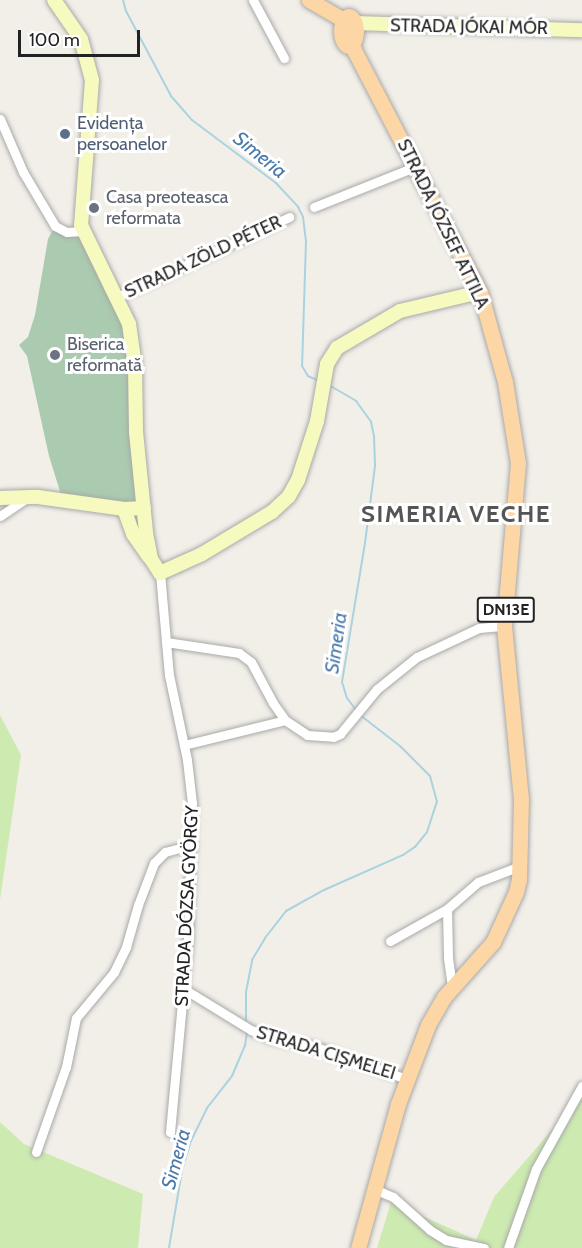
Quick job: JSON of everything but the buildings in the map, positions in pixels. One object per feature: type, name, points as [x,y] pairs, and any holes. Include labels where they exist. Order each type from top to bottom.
[{"type":"main road","points":[[309,0],[348,24]]},
{"type":"main road","name":"STRADA JÓZSEF ATTILA","points":[[348,24],[354,50],[417,166],[480,292],[503,375],[518,454],[515,526],[504,626],[519,760],[519,866],[516,892],[493,942],[476,964],[452,988],[434,1013],[407,1079],[357,1245]]},
{"type":"street","points":[[54,0],[81,39],[92,80],[81,210],[82,231],[129,324],[134,350],[136,432],[151,559]]},
{"type":"street","points":[[253,0],[284,58]]},
{"type":"street","name":"STRADA JÓKAI MÓR","points":[[348,24],[582,30]]},
{"type":"street","points":[[0,119],[23,172],[55,226],[67,232],[82,231]]},
{"type":"street","points":[[314,207],[417,166]]},
{"type":"street","name":"STRADA ZÖLD PÉTER","points":[[117,297],[289,218]]},
{"type":"street","points":[[124,509],[133,534],[160,573],[212,548],[272,512],[289,496],[298,480],[320,411],[324,374],[329,358],[337,348],[391,314],[480,292]]},
{"type":"street","points":[[4,500],[29,497],[124,509],[144,508]]},
{"type":"street","points":[[0,516],[29,497]]},
{"type":"street","name":"STRADA DÓZSA GYÖRGY","points":[[160,573],[169,675],[191,791],[192,845],[184,989],[170,1132]]},
{"type":"street","points":[[166,642],[231,651],[246,657],[285,720],[307,735],[333,737],[340,734],[377,689],[417,657],[479,628],[504,626]]},
{"type":"street","points":[[184,745],[285,720]]},
{"type":"street","points":[[36,1152],[66,1067],[76,1018],[114,972],[126,947],[138,905],[154,863],[165,852],[192,845]]},
{"type":"street","points":[[390,941],[447,909],[478,882],[519,866]]},
{"type":"street","points":[[447,909],[448,958],[452,988]]},
{"type":"street","name":"STRADA CIȘMELEI","points":[[184,989],[246,1028],[271,1038],[316,1047],[407,1079]]},
{"type":"street","points":[[508,1248],[536,1169],[582,1086]]},
{"type":"street","points":[[374,1189],[393,1197],[430,1230],[446,1240],[484,1248]]},
{"type":"green space","points":[[55,226],[82,231],[125,314],[144,508],[63,501],[49,456],[27,356],[19,345],[28,337],[35,315],[48,239]]},
{"type":"green space","points":[[0,715],[21,755],[0,900]]},
{"type":"green space","points":[[582,1095],[582,1248],[377,1248],[391,1202],[476,1240],[494,1197]]},
{"type":"green space","points":[[0,1122],[24,1144],[143,1194],[138,1248],[0,1248]]},
{"type":"waterway","name":"Simeria","points":[[123,0],[126,11],[171,96],[192,120],[276,183],[298,207],[303,217],[306,241],[302,366],[308,376],[319,381]]},
{"type":"waterway","name":"Simeria","points":[[327,384],[356,401],[371,422],[374,436],[375,466],[365,543],[342,682],[347,698],[356,710]]},
{"type":"waterway","name":"Simeria","points":[[246,1023],[246,992],[252,960],[265,938],[286,911],[324,890],[403,855],[415,847],[427,832],[437,802],[430,776],[400,746],[360,715]]},
{"type":"waterway","name":"Simeria","points":[[169,1248],[182,1170],[191,1141],[207,1108],[232,1076],[245,1046],[247,1031]]},
{"type":"place","name":"Evidența persoanelor","points":[[65,134]]},
{"type":"place","name":"Casa preoteasca reformata","points":[[94,208]]},
{"type":"place","name":"Biserica reformată","points":[[55,355]]},
{"type":"district","name":"SIMERIA VECHE","points":[[456,514]]}]
